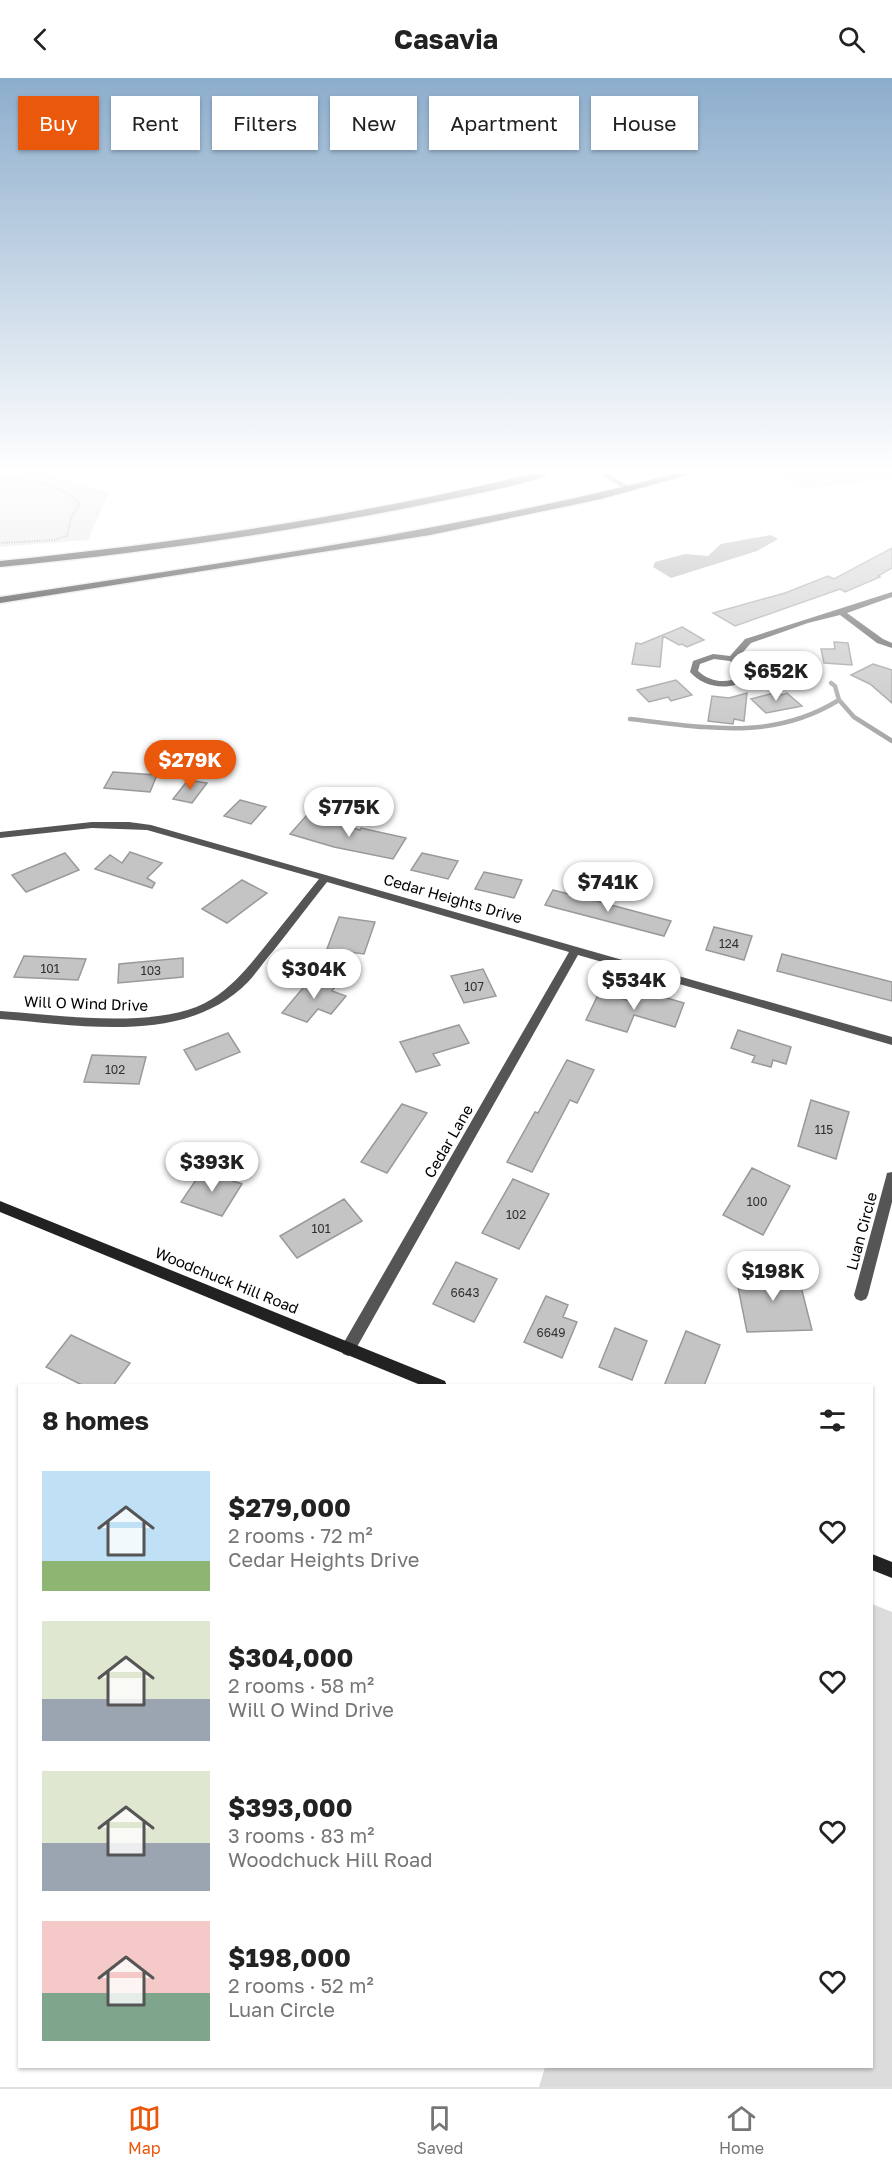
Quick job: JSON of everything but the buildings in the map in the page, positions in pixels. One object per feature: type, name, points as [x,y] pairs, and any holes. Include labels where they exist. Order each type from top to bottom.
[{"type":"highway","points":[[0,600],[204,568]]},
{"type":"street","points":[[732,659],[748,641],[892,594]]},
{"type":"street","points":[[840,612],[880,641],[892,646]]},
{"type":"street","points":[[713,656],[732,659],[746,669],[747,674],[739,681],[717,683],[698,676],[694,672],[693,667],[701,659],[713,656]]},
{"type":"street","name":"Cedar Heights Drive","points":[[0,835],[86,824],[116,823],[148,827],[892,1041]]},
{"type":"street","name":"Will O Wind Drive","points":[[0,1015],[136,1021],[178,1018],[205,1008],[229,992],[244,978],[326,877]]},
{"type":"street","name":"Cedar Lane","points":[[348,1348],[576,949]]},
{"type":"street","name":"Luan Circle","points":[[861,1295],[892,1177]]},
{"type":"street","name":"Woodchuck Hill Road","points":[[0,1206],[435,1384]]},
{"type":"street","points":[[873,1562],[892,1570]]},
{"type":"shaded area","points":[[654,568],[704,568],[671,578]]},
{"type":"shaded area","points":[[873,1604],[892,1612],[892,2087],[539,2087],[545,2068],[873,2068]]},
{"type":"waterway","points":[[831,683],[835,686],[839,700]]},
{"type":"waterway","points":[[630,719],[711,728],[763,727],[814,713],[839,700]]},
{"type":"waterway","points":[[839,700],[854,717],[892,741]]}]
